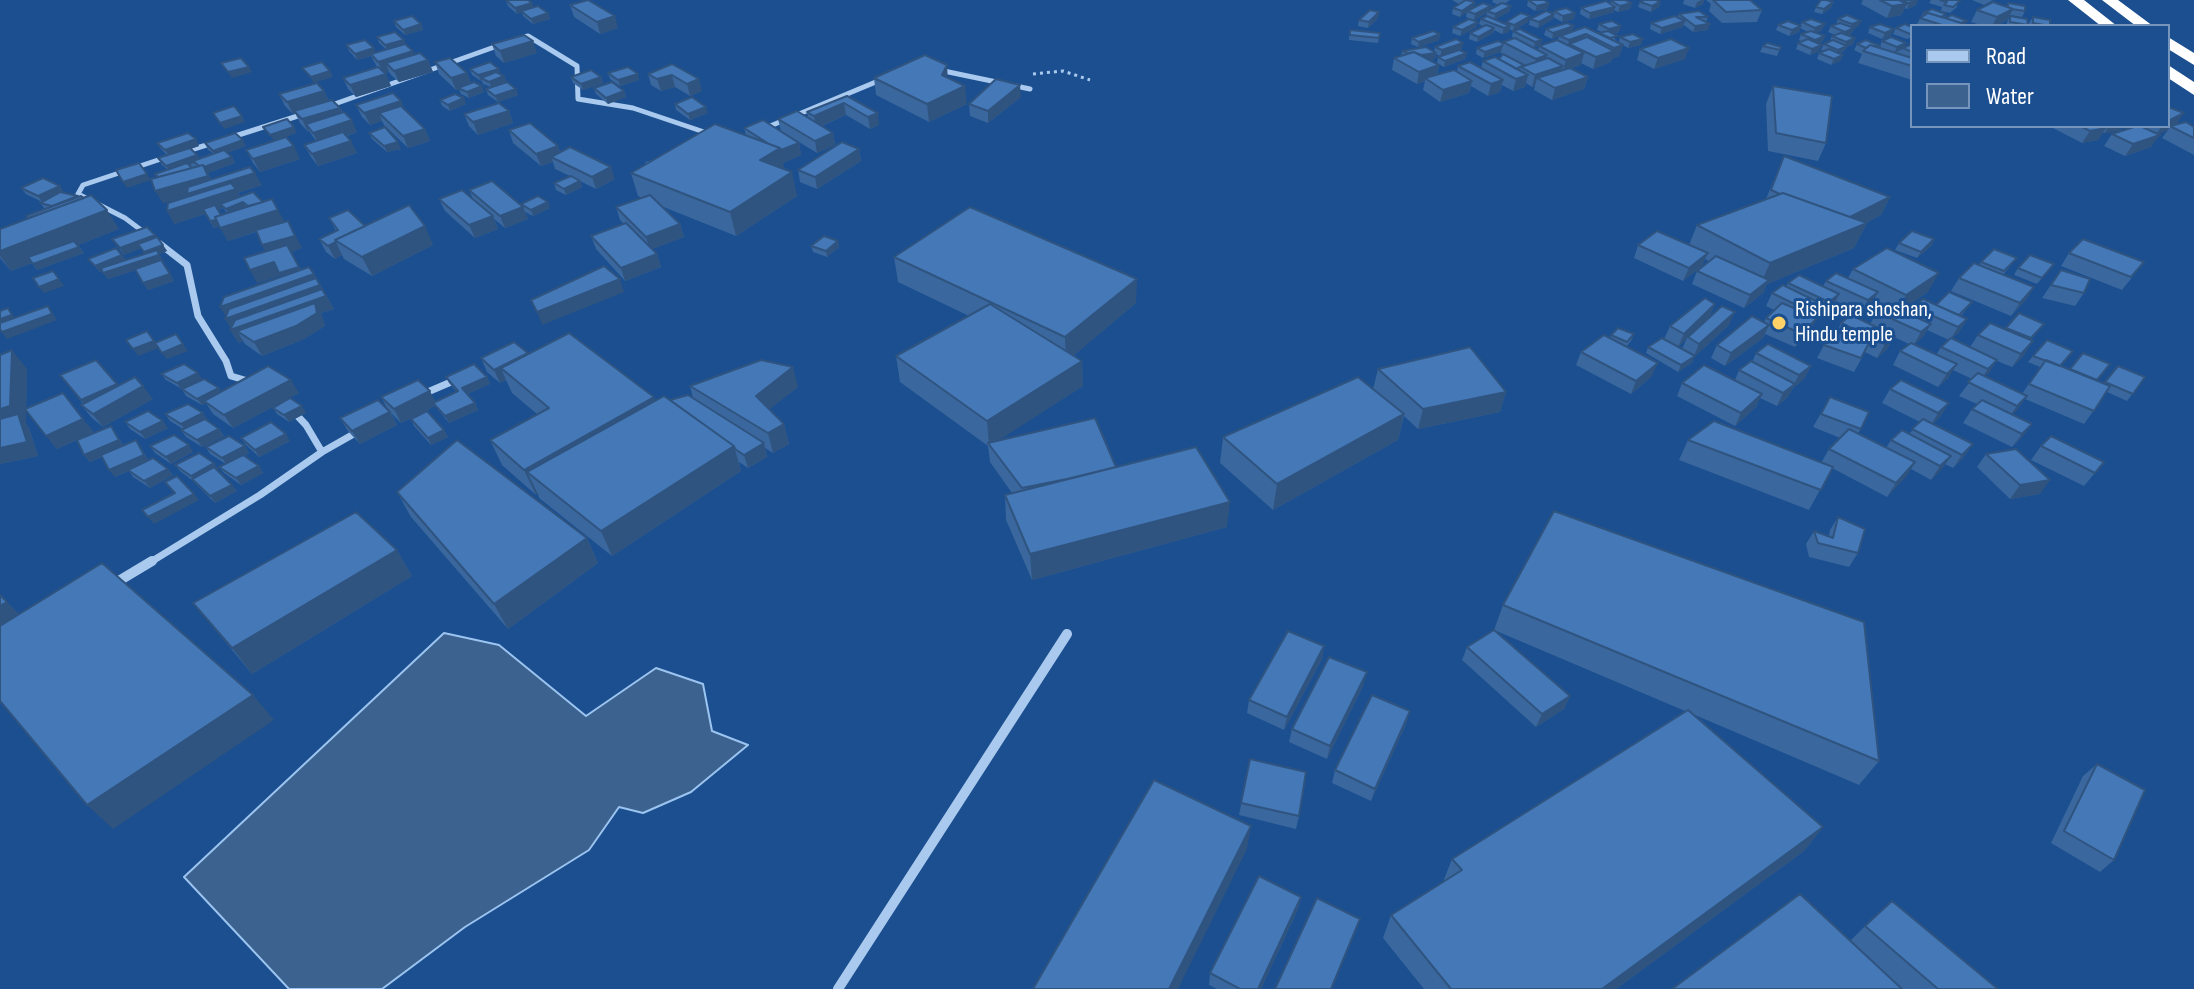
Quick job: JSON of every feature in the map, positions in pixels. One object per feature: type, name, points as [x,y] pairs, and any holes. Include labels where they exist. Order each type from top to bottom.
[{"type":"highway","points":[[2075,0],[2107,24]]},
{"type":"highway","points":[[2109,0],[2143,24]]},
{"type":"highway","points":[[2170,43],[2194,60]]},
{"type":"highway","points":[[2170,72],[2194,90]]},
{"type":"street","points":[[326,107],[528,36],[577,66],[578,99],[633,108],[715,136]]},
{"type":"street","points":[[936,69],[1030,89]]},
{"type":"street","points":[[758,131],[888,77]]},
{"type":"street","points":[[257,384],[231,376],[229,362],[212,345],[198,314],[187,265],[125,218],[78,194],[83,185],[103,176],[313,111]]},
{"type":"street","points":[[408,402],[461,378]]},
{"type":"street","points":[[280,398],[306,425],[322,452]]},
{"type":"street","points":[[101,591],[371,424]]},
{"type":"street","points":[[838,989],[1067,634]]},
{"type":"path","points":[[1030,89],[1030,75],[1053,69],[1082,74],[1090,80]]},
{"type":"water","points":[[444,633],[499,645],[586,716],[656,668],[703,684],[712,731],[748,745],[691,792],[643,813],[619,807],[589,850],[465,927],[382,989],[289,989],[184,877]]},
{"type":"building","points":[[506,0],[528,0],[532,3],[515,8]]},
{"type":"building","points":[[588,0],[615,16],[597,22],[570,5]]},
{"type":"building","points":[[1466,0],[1475,2],[1462,11],[1453,8]]},
{"type":"building","points":[[1528,0],[1544,0],[1549,3],[1537,6]]},
{"type":"building","points":[[1713,0],[1750,0],[1762,10],[1726,12]]},
{"type":"building","points":[[1821,0],[1833,2],[1824,9],[1816,7]]},
{"type":"building","points":[[1880,0],[1899,0],[1907,4],[1892,6]]},
{"type":"building","points":[[1940,0],[1960,1],[1953,7],[1944,5],[1947,2]]},
{"type":"building","points":[[1606,1],[1615,7],[1590,13],[1581,8]]},
{"type":"building","points":[[1611,1],[1632,3],[1620,6]]},
{"type":"building","points":[[1640,2],[1660,2],[1652,6]]},
{"type":"building","points":[[1993,2],[2013,9],[1997,17],[1977,10]]},
{"type":"building","points":[[1483,3],[1491,6],[1475,14],[1467,11]]},
{"type":"building","points":[[1502,3],[1511,6],[1495,14],[1487,11]]},
{"type":"building","points":[[2008,3],[2025,6],[2025,11],[2012,9]]},
{"type":"building","points":[[538,6],[548,13],[531,19],[521,11]]},
{"type":"building","points":[[1566,8],[1575,13],[1563,16],[1554,11]]},
{"type":"building","points":[[1932,9],[1946,14],[1941,17],[1923,13]]},
{"type":"building","points":[[1370,10],[1379,12],[1369,22],[1359,20]]},
{"type":"building","points":[[1546,11],[1554,14],[1539,22],[1530,19]]},
{"type":"building","points":[[1699,11],[1708,17],[1696,17],[1710,24],[1695,26],[1679,14]]},
{"type":"building","points":[[1521,13],[1530,16],[1514,25],[1506,22]]},
{"type":"building","points":[[1928,13],[1965,24],[1939,24],[1920,18]]},
{"type":"building","points":[[1847,15],[1861,21],[1852,24],[1838,19]]},
{"type":"building","points":[[1952,15],[1967,21],[1961,23],[1945,18]]},
{"type":"building","points":[[412,16],[421,24],[403,30],[394,21]]},
{"type":"building","points":[[1487,16],[1510,26],[1504,28],[1481,19]]},
{"type":"building","points":[[1675,16],[1685,21],[1662,28],[1651,23]]},
{"type":"building","points":[[2010,16],[2027,19],[2028,24],[2022,24],[2010,22]]},
{"type":"building","points":[[2033,17],[2050,20],[2050,24],[2033,23]]},
{"type":"building","points":[[1469,19],[1478,22],[1462,30],[1453,27]]},
{"type":"building","points":[[1811,19],[1825,24],[1815,28],[1802,22]]},
{"type":"building","points":[[1612,21],[1621,26],[1609,29],[1599,24]]},
{"type":"building","points":[[1788,21],[1801,26],[1792,30],[1778,25]]},
{"type":"building","points":[[1567,23],[1574,26],[1553,33],[1546,29]]},
{"type":"building","points":[[1840,23],[1854,28],[1845,32],[1831,26]]},
{"type":"building","points":[[1880,24],[1894,29],[1885,33],[1870,27]]},
{"type":"building","points":[[1905,24],[1910,26],[1910,34],[1896,28]]},
{"type":"building","points":[[1486,25],[1494,28],[1478,37],[1470,33]]},
{"type":"building","points":[[1585,27],[1623,45],[1614,48],[1586,34],[1569,40],[1560,36]]},
{"type":"building","points":[[1520,29],[1542,40],[1535,42],[1513,31]]},
{"type":"building","points":[[1350,30],[1380,33],[1379,38],[1350,35]]},
{"type":"building","points":[[1433,31],[1440,34],[1419,42],[1412,38]]},
{"type":"building","points":[[1608,31],[1618,36],[1610,38],[1599,33]]},
{"type":"building","points":[[1811,31],[1825,36],[1815,40],[1801,34]]},
{"type":"building","points":[[395,32],[404,40],[385,45],[377,37]]},
{"type":"building","points":[[1841,33],[1855,38],[1846,42],[1832,36]]},
{"type":"building","points":[[1633,34],[1643,39],[1630,42],[1620,37]]},
{"type":"building","points":[[524,35],[533,41],[500,51],[492,44]]},
{"type":"building","points":[[1587,37],[1614,51],[1596,57],[1569,44]]},
{"type":"building","points":[[1891,37],[1906,43],[1897,47],[1882,41]]},
{"type":"building","points":[[1515,38],[1547,55],[1536,59],[1503,42]]},
{"type":"building","points":[[1456,39],[1463,43],[1442,50],[1435,47]]},
{"type":"building","points":[[1671,39],[1689,48],[1658,58],[1640,49]]},
{"type":"building","points":[[1808,39],[1822,45],[1812,49],[1798,43]]},
{"type":"building","points":[[365,40],[374,48],[355,54],[346,45]]},
{"type":"building","points":[[1557,40],[1584,53],[1566,60],[1539,46]]},
{"type":"building","points":[[1833,40],[1847,46],[1838,50],[1824,44]]},
{"type":"building","points":[[1866,40],[1880,46],[1870,45],[1866,48],[1857,44]]},
{"type":"building","points":[[1498,41],[1503,43],[1502,46],[1485,52],[1477,48]]},
{"type":"building","points":[[1767,43],[1781,47],[1780,50],[1763,46]]},
{"type":"building","points":[[405,44],[413,51],[378,62],[371,54]]},
{"type":"building","points":[[1870,45],[1910,57],[1910,65],[1863,51]]},
{"type":"building","points":[[1426,47],[1436,53],[1421,55],[1402,51]]},
{"type":"building","points":[[1829,49],[1843,55],[1834,59],[1819,53]]},
{"type":"building","points":[[1459,50],[1467,53],[1445,61],[1438,57]]},
{"type":"building","points":[[1414,52],[1439,65],[1419,72],[1394,58]]},
{"type":"building","points":[[420,53],[428,60],[394,71],[386,63]]},
{"type":"building","points":[[1503,54],[1524,65],[1516,69],[1499,59]]},
{"type":"building","points":[[925,55],[947,65],[942,75],[965,86],[927,104],[874,78]]},
{"type":"building","points":[[1495,57],[1528,75],[1516,79],[1483,61]]},
{"type":"building","points":[[241,58],[249,67],[228,72],[221,63]]},
{"type":"building","points":[[450,58],[467,73],[451,78],[435,62]]},
{"type":"building","points":[[1548,58],[1563,66],[1535,75],[1521,67]]},
{"type":"building","points":[[322,62],[330,71],[311,77],[302,68]]},
{"type":"building","points":[[490,62],[499,69],[478,75],[470,69]]},
{"type":"building","points":[[1470,62],[1503,80],[1491,84],[1458,66]]},
{"type":"building","points":[[672,64],[699,79],[687,84],[672,75],[657,79],[648,74]]},
{"type":"building","points":[[378,67],[386,74],[350,85],[343,78]]},
{"type":"building","points":[[628,67],[638,74],[618,80],[608,73]]},
{"type":"building","points":[[1570,68],[1588,77],[1555,88],[1537,78]]},
{"type":"building","points":[[591,70],[601,77],[581,84],[571,77]]},
{"type":"building","points":[[1454,70],[1472,81],[1443,90],[1425,78]]},
{"type":"building","points":[[496,72],[504,76],[489,82],[481,78]]},
{"type":"building","points":[[996,79],[1020,85],[988,111],[969,104]]},
{"type":"building","points":[[474,82],[482,86],[467,92],[458,88]]},
{"type":"building","points":[[507,82],[516,89],[495,96],[486,89]]},
{"type":"building","points":[[612,82],[624,91],[606,98],[594,88]]},
{"type":"building","points":[[317,83],[324,91],[287,102],[279,94]]},
{"type":"building","points":[[1773,86],[1832,96],[1826,143],[1776,133]]},
{"type":"building","points":[[393,93],[401,101],[364,113],[356,105]]},
{"type":"building","points":[[455,94],[464,98],[448,105],[440,100]]},
{"type":"building","points":[[847,96],[878,113],[868,117],[844,103],[814,116],[807,112]]},
{"type":"building","points":[[692,97],[706,107],[688,114],[675,104]]},
{"type":"building","points":[[332,100],[340,108],[302,119],[294,111]]},
{"type":"building","points":[[499,103],[509,111],[473,122],[464,114]]},
{"type":"building","points":[[234,106],[242,116],[220,123],[213,113]]},
{"type":"building","points":[[401,106],[425,129],[403,136],[379,113]]},
{"type":"building","points":[[2170,108],[2184,113],[2170,120]]},
{"type":"building","points":[[797,111],[833,133],[815,141],[778,119]]},
{"type":"building","points":[[344,112],[352,120],[313,133],[306,124]]},
{"type":"building","points":[[287,119],[294,127],[270,135],[263,127]]},
{"type":"building","points":[[763,120],[799,143],[781,150],[744,128]]},
{"type":"building","points":[[2186,122],[2194,127],[2194,138],[2170,126]]},
{"type":"building","points":[[530,123],[558,146],[536,154],[509,130]]},
{"type":"building","points":[[715,124],[780,148],[760,160],[792,172],[730,212],[631,173]]},
{"type":"building","points":[[385,127],[398,142],[384,146],[369,133]]},
{"type":"building","points":[[2131,128],[2144,128],[2160,135],[2133,144],[2112,134]]},
{"type":"building","points":[[343,132],[351,141],[312,154],[304,145]]},
{"type":"building","points":[[188,133],[196,139],[165,150],[157,143]]},
{"type":"building","points":[[235,133],[243,140],[213,151],[205,143]]},
{"type":"building","points":[[286,137],[294,146],[253,159],[246,150]]},
{"type":"building","points":[[842,142],[859,149],[815,177],[798,170]]},
{"type":"building","points":[[570,147],[611,167],[592,177],[551,157]]},
{"type":"building","points":[[190,148],[197,155],[166,166],[158,158]]},
{"type":"building","points":[[224,150],[232,157],[204,167],[193,161]]},
{"type":"building","points":[[1784,156],[1890,197],[1850,217],[1780,194],[1771,190]]},
{"type":"building","points":[[139,163],[147,174],[123,182],[116,170]]},
{"type":"building","points":[[187,163],[192,168],[158,177],[155,174]]},
{"type":"building","points":[[203,165],[208,176],[155,191],[151,179]]},
{"type":"building","points":[[250,167],[255,173],[187,194],[188,187]]},
{"type":"building","points":[[571,176],[580,181],[564,189],[554,183]]},
{"type":"building","points":[[43,178],[60,186],[38,196],[21,188]]},
{"type":"building","points":[[492,181],[523,207],[500,216],[469,190]]},
{"type":"building","points":[[231,183],[236,189],[167,211],[168,203]]},
{"type":"building","points":[[462,190],[493,216],[469,225],[439,199]]},
{"type":"building","points":[[60,192],[78,196],[52,206],[40,203]]},
{"type":"building","points":[[253,192],[263,202],[248,206],[243,202],[226,209],[220,204]]},
{"type":"building","points":[[1783,193],[1867,223],[1770,263],[1697,225]]},
{"type":"building","points":[[91,195],[107,210],[0,251],[0,229]]},
{"type":"building","points":[[650,195],[680,224],[646,237],[616,207]]},
{"type":"building","points":[[81,196],[84,198],[28,218],[26,216]]},
{"type":"building","points":[[538,196],[548,202],[531,210],[521,204]]},
{"type":"building","points":[[272,199],[278,210],[220,228],[215,217]]},
{"type":"building","points":[[215,205],[221,215],[210,221],[203,209]]},
{"type":"building","points":[[409,205],[425,226],[362,257],[335,240]]},
{"type":"building","points":[[970,207],[1137,279],[1065,337],[894,257]]},
{"type":"building","points":[[348,210],[365,226],[328,246],[319,239],[338,230],[329,218]]},
{"type":"building","points":[[288,221],[295,236],[262,245],[256,230]]},
{"type":"building","points":[[626,223],[657,254],[621,268],[591,236]]},
{"type":"building","points":[[147,227],[155,235],[120,248],[112,239]]},
{"type":"building","points":[[1657,231],[1708,253],[1689,268],[1638,245]]},
{"type":"building","points":[[1912,231],[1934,239],[1921,252],[1899,243]]},
{"type":"building","points":[[824,236],[838,241],[826,251],[811,246]]},
{"type":"building","points":[[157,237],[163,245],[144,252],[138,244]]},
{"type":"building","points":[[2083,239],[2144,262],[2131,277],[2069,253]]},
{"type":"building","points":[[74,241],[79,247],[33,264],[28,257]]},
{"type":"building","points":[[287,245],[299,267],[279,273],[274,262],[250,270],[244,258]]},
{"type":"building","points":[[116,248],[122,255],[95,266],[88,259]]},
{"type":"building","points":[[1887,248],[1939,273],[1906,295],[1853,269]]},
{"type":"building","points":[[1994,249],[2017,258],[2004,271],[1981,262]]},
{"type":"building","points":[[157,250],[159,255],[103,273],[101,268]]},
{"type":"building","points":[[2030,255],[2054,264],[2042,278],[2018,268]]},
{"type":"building","points":[[1716,256],[1769,280],[1750,295],[1697,271]]},
{"type":"building","points":[[161,260],[170,274],[143,283],[135,269]]},
{"type":"building","points":[[1974,263],[2034,287],[2020,303],[1959,278]]},
{"type":"building","points":[[604,266],[620,279],[537,312],[531,300]]},
{"type":"building","points":[[309,267],[314,274],[220,307],[224,297]]},
{"type":"building","points":[[2061,270],[2090,279],[2084,293],[2051,285]]},
{"type":"building","points":[[53,271],[59,279],[39,287],[33,278]]},
{"type":"building","points":[[1836,273],[1878,292],[1868,300],[1826,281]]},
{"type":"building","points":[[1799,275],[1839,294],[1829,302],[1788,283]]},
{"type":"building","points":[[316,278],[320,285],[225,319],[229,309]]},
{"type":"building","points":[[1783,285],[1824,305],[1813,313],[1772,293]]},
{"type":"building","points":[[322,289],[326,296],[230,330],[235,320]]},
{"type":"building","points":[[1949,292],[1972,302],[1959,315],[1936,305]]},
{"type":"building","points":[[1705,298],[1715,304],[1684,334],[1670,326]]},
{"type":"building","points":[[1923,299],[1967,319],[1958,327],[1913,307]]},
{"type":"building","points":[[315,303],[317,313],[296,326],[254,342],[237,331]]},
{"type":"building","points":[[1782,303],[1817,318],[1802,334],[1766,318]]},
{"type":"building","points":[[990,304],[1082,361],[987,421],[896,356]]},
{"type":"building","points":[[1887,304],[1931,324],[1921,332],[1877,312]]},
{"type":"building","points":[[48,306],[52,314],[2,332],[0,329],[0,323]]},
{"type":"building","points":[[1722,306],[1735,312],[1699,344],[1688,337]]},
{"type":"building","points":[[8,308],[12,315],[0,319],[0,311]]},
{"type":"building","points":[[2019,313],[2044,324],[2031,338],[2006,328]]},
{"type":"building","points":[[1851,315],[1895,336],[1885,344],[1841,323]]},
{"type":"building","points":[[1752,316],[1769,325],[1731,353],[1717,345]]},
{"type":"building","points":[[1990,323],[2033,341],[2021,354],[1978,335]]},
{"type":"building","points":[[1618,328],[1634,334],[1627,342],[1611,335]]},
{"type":"building","points":[[1832,330],[1869,343],[1861,358],[1824,345]]},
{"type":"building","points":[[147,331],[154,341],[133,349],[126,340]]},
{"type":"building","points":[[569,333],[654,397],[524,470],[490,440],[549,408],[501,368]]},
{"type":"building","points":[[176,334],[183,344],[162,353],[155,343]]},
{"type":"building","points":[[1604,335],[1658,363],[1636,381],[1581,352]]},
{"type":"building","points":[[1662,338],[1695,356],[1681,365],[1648,347]]},
{"type":"building","points":[[1951,338],[1997,360],[1988,369],[1941,347]]},
{"type":"building","points":[[2047,340],[2073,351],[2060,366],[2033,356]]},
{"type":"building","points":[[514,342],[528,353],[494,370],[481,358]]},
{"type":"building","points":[[1911,343],[1957,364],[1947,374],[1900,351]]},
{"type":"building","points":[[1768,344],[1811,366],[1799,375],[1756,353]]},
{"type":"building","points":[[1470,347],[1506,392],[1423,409],[1378,369]]},
{"type":"building","points":[[12,350],[10,406],[0,409],[0,355]]},
{"type":"building","points":[[2083,353],[2110,364],[2097,380],[2070,369]]},
{"type":"building","points":[[96,360],[117,384],[81,400],[60,375]]},
{"type":"building","points":[[761,360],[793,367],[756,396],[784,424],[768,433],[690,386]]},
{"type":"building","points":[[2046,360],[2110,386],[2094,411],[2029,384]]},
{"type":"building","points":[[1751,361],[1795,384],[1783,393],[1739,370]]},
{"type":"building","points":[[184,364],[198,373],[177,383],[161,374]]},
{"type":"building","points":[[474,364],[487,377],[462,388],[475,403],[445,416],[433,403],[458,391],[446,377]]},
{"type":"building","points":[[1704,365],[1762,394],[1741,413],[1682,383]]},
{"type":"building","points":[[268,366],[291,380],[224,415],[204,401]]},
{"type":"building","points":[[2118,366],[2145,377],[2133,394],[2105,382]]},
{"type":"building","points":[[1978,373],[2027,396],[2017,406],[1968,382]]},
{"type":"building","points":[[135,377],[143,386],[93,414],[81,405]]},
{"type":"building","points":[[1358,377],[1404,414],[1277,484],[1223,437]]},
{"type":"building","points":[[204,379],[219,388],[197,399],[182,389]]},
{"type":"building","points":[[418,380],[430,391],[394,409],[381,397]]},
{"type":"building","points":[[1901,380],[1949,403],[1938,413],[1890,389]]},
{"type":"building","points":[[63,393],[83,419],[46,436],[25,409]]},
{"type":"building","points":[[688,395],[764,443],[744,455],[670,400]]},
{"type":"building","points":[[664,396],[734,446],[601,531],[527,472]]},
{"type":"building","points":[[1830,397],[1869,412],[1861,429],[1821,414]]},
{"type":"building","points":[[290,398],[302,406],[284,415],[273,408]]},
{"type":"building","points":[[378,400],[390,412],[352,431],[340,418]]},
{"type":"building","points":[[1982,400],[2032,424],[2022,434],[1972,409]]},
{"type":"building","points":[[188,404],[203,413],[181,424],[165,414]]},
{"type":"building","points":[[148,411],[163,421],[140,432],[125,422]]},
{"type":"building","points":[[427,411],[444,430],[428,438],[411,419]]},
{"type":"building","points":[[18,414],[27,442],[0,448],[0,419]]},
{"type":"building","points":[[1095,418],[1116,467],[1022,488],[988,443]]},
{"type":"building","points":[[205,419],[219,429],[197,440],[181,430]]},
{"type":"building","points":[[1923,419],[1973,444],[1962,455],[1912,429]]},
{"type":"building","points":[[1714,421],[1833,467],[1821,490],[1688,440]]},
{"type":"building","points":[[271,422],[286,434],[255,450],[241,438]]},
{"type":"building","points":[[111,426],[119,440],[84,455],[77,440]]},
{"type":"building","points":[[1849,429],[1915,462],[1896,483],[1829,449]]},
{"type":"building","points":[[1902,430],[1951,456],[1940,466],[1891,440]]},
{"type":"building","points":[[174,435],[189,445],[166,457],[150,446]]},
{"type":"building","points":[[229,436],[245,446],[222,458],[206,447]]},
{"type":"building","points":[[2051,436],[2104,462],[2095,473],[2041,446]]},
{"type":"building","points":[[136,440],[144,455],[109,470],[101,455]]},
{"type":"building","points":[[457,440],[587,538],[494,604],[397,492]]},
{"type":"building","points":[[1196,447],[1230,502],[1030,554],[1005,495]]},
{"type":"building","points":[[2016,449],[2050,480],[2020,485],[1986,454]]},
{"type":"building","points":[[199,453],[214,463],[191,476],[175,465]]},
{"type":"building","points":[[243,455],[259,466],[236,478],[219,467]]},
{"type":"building","points":[[153,458],[168,469],[144,481],[128,470]]},
{"type":"building","points":[[214,467],[232,485],[210,496],[192,479]]},
{"type":"building","points":[[177,476],[194,494],[148,517],[142,510],[175,493],[165,482]]},
{"type":"building","points":[[1554,511],[1864,622],[1879,761],[1503,605]]},
{"type":"building","points":[[356,512],[397,550],[232,648],[193,603]]},
{"type":"building","points":[[1838,517],[1865,529],[1858,553],[1818,543],[1814,531],[1833,538]]},
{"type":"building","points":[[102,563],[253,695],[87,805],[0,701],[0,626]]},
{"type":"building","points":[[1494,630],[1570,696],[1542,714],[1467,647]]},
{"type":"building","points":[[1288,631],[1324,646],[1287,717],[1249,700]]},
{"type":"building","points":[[1329,657],[1367,672],[1330,746],[1292,729]]},
{"type":"building","points":[[1372,695],[1410,711],[1375,789],[1335,770]]},
{"type":"building","points":[[1688,710],[1823,827],[1602,989],[1451,989],[1391,915],[1462,870],[1452,859]]},
{"type":"building","points":[[1250,759],[1306,772],[1299,816],[1241,803]]},
{"type":"building","points":[[2097,764],[2145,790],[2114,860],[2064,831]]},
{"type":"building","points":[[1154,780],[1251,826],[1169,989],[1033,989]]},
{"type":"building","points":[[1259,876],[1301,897],[1258,989],[1240,989],[1210,973]]},
{"type":"building","points":[[1800,894],[1902,989],[1672,989]]},
{"type":"building","points":[[1317,898],[1360,919],[1331,989],[1275,989]]},
{"type":"building","points":[[1892,901],[1998,989],[1938,989],[1865,926]]},
{"type":"place","name":"Rishipara shoshan, Hindu temple","points":[[1779,323]]}]
